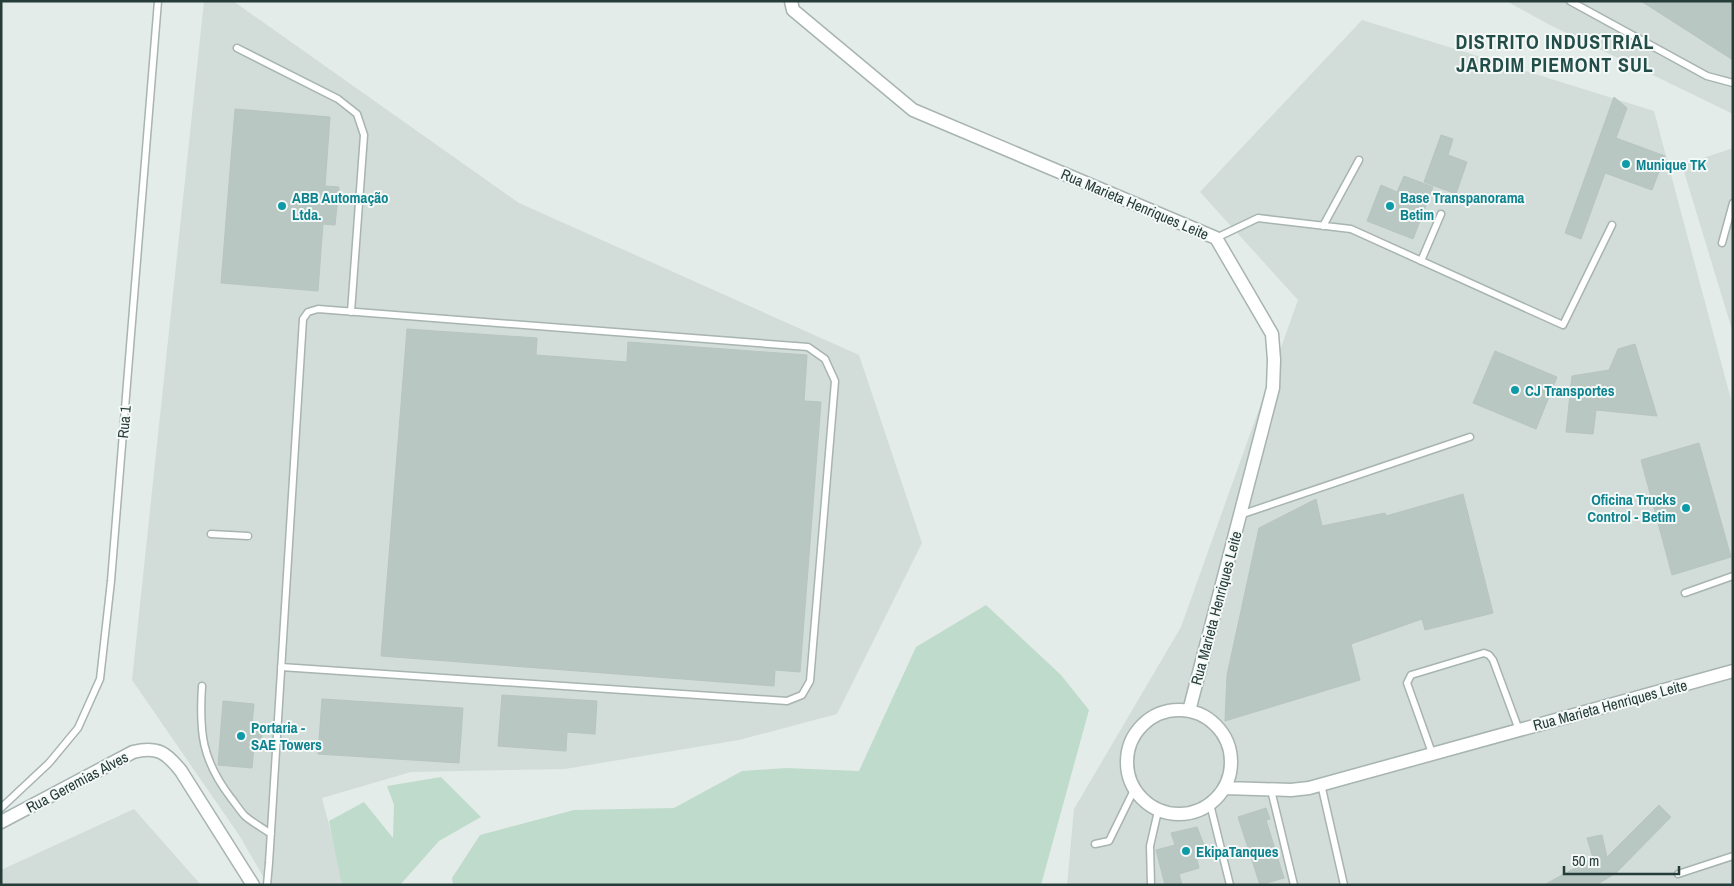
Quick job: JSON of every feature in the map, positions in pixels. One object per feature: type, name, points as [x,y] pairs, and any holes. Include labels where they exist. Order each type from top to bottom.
[{"type":"street","name":"Rua Marieta Henriques Leite","points":[[791,1],[793,10],[913,110],[1216,238],[1272,334],[1274,360],[1273,388],[1189,711]]},
{"type":"street","name":"Rua Marieta Henriques Leite","points":[[1224,788],[1291,790],[1309,788],[1733,671]]},
{"type":"street","points":[[1178,710],[1189,711],[1209,719],[1217,726],[1228,745],[1231,767],[1224,788],[1210,804],[1191,814],[1169,814],[1149,806],[1134,790],[1127,769],[1127,758],[1133,737],[1148,721],[1157,715],[1178,710]]},
{"type":"street","name":"Rua Geremias Alves","points":[[1,822],[133,752],[144,749],[156,749],[170,757],[181,771],[253,885]]},
{"type":"lane","name":"Rua 1","points":[[1,808],[49,763],[78,728],[100,680],[111,581],[158,1]]},
{"type":"lane","points":[[1570,1],[1707,76],[1733,83]]},
{"type":"lane","points":[[237,48],[338,99],[357,114],[364,135],[351,312]]},
{"type":"lane","points":[[1323,226],[1359,160]]},
{"type":"lane","points":[[1722,243],[1733,203]]},
{"type":"lane","points":[[1421,261],[1441,214]]},
{"type":"lane","points":[[1216,238],[1258,218],[1351,229],[1563,325],[1612,225]]},
{"type":"lane","points":[[267,885],[280,667],[303,319],[308,312],[318,309],[808,347],[825,359],[835,381],[810,681],[802,695],[787,701],[280,667]]},
{"type":"lane","points":[[1240,516],[1470,437]]},
{"type":"lane","points":[[211,534],[248,536]]},
{"type":"lane","points":[[1685,593],[1733,576]]},
{"type":"lane","points":[[1432,754],[1407,683],[1411,675],[1484,653],[1493,660],[1518,730]]},
{"type":"lane","points":[[202,686],[200,713],[204,748],[211,768],[245,816],[271,834]]},
{"type":"lane","points":[[1321,784],[1344,885]]},
{"type":"lane","points":[[1095,844],[1109,841],[1134,790]]},
{"type":"lane","points":[[1271,790],[1294,885]]},
{"type":"lane","points":[[1210,804],[1230,885]]},
{"type":"lane","points":[[1151,885],[1150,846],[1158,811]]},
{"type":"lane","points":[[1678,874],[1733,856]]},
{"type":"shaded area","points":[[204,1],[233,1],[519,203],[859,355],[922,543],[837,714],[739,740],[565,769],[411,772],[322,798],[345,885],[268,885],[239,835],[132,680]]},
{"type":"shaded area","points":[[1506,1],[1733,1],[1733,114],[1548,24]]},
{"type":"shaded area","points":[[1362,20],[1654,111],[1733,407],[1733,885],[1067,885],[1074,809],[1181,627],[1298,300],[1200,192]]},
{"type":"shaded area","points":[[1733,148],[1733,333],[1682,165]]},
{"type":"shaded area","points":[[134,809],[201,885],[1,885],[1,870]]},
{"type":"green space","points":[[986,605],[1061,675],[1089,710],[1041,885],[453,885],[452,878],[480,835],[574,810],[674,808],[742,771],[786,768],[859,771],[916,647]]},
{"type":"green space","points":[[441,777],[481,817],[439,841],[400,885],[342,885],[329,821],[364,802],[393,838],[394,805],[387,786]]},
{"type":"building","points":[[1641,1],[1733,1],[1733,60]]},
{"type":"building","name":"Munique TK","points":[[1614,97],[1627,108],[1616,138],[1665,156],[1652,190],[1605,173],[1581,239],[1565,233]]},
{"type":"building","name":"ABB Automação Ltda.","points":[[235,109],[330,117],[325,186],[339,187],[335,225],[323,224],[318,291],[221,283]]},
{"type":"building","points":[[1441,135],[1453,139],[1448,155],[1467,162],[1456,194],[1424,182]]},
{"type":"building","name":"Base Transpanorama Betim","points":[[1404,176],[1433,187],[1413,239],[1367,221],[1381,185],[1397,192]]},
{"type":"building","points":[[407,329],[537,338],[536,355],[627,362],[628,342],[807,355],[804,401],[821,402],[800,672],[775,670],[774,686],[381,656]]},
{"type":"building","points":[[1635,344],[1657,416],[1596,410],[1593,434],[1566,432],[1572,376],[1609,370],[1618,349]]},
{"type":"building","name":"CJ Transportes","points":[[1495,351],[1557,377],[1536,429],[1473,403]]},
{"type":"building","name":"Oficina Trucks Control - Betim","points":[[1699,443],[1731,557],[1672,575],[1641,460]]},
{"type":"building","points":[[1463,494],[1493,613],[1425,630],[1422,619],[1351,644],[1360,680],[1225,721],[1227,675],[1259,528],[1316,499],[1322,526],[1385,513],[1386,516]]},
{"type":"building","points":[[502,695],[597,701],[595,734],[567,732],[566,751],[498,746]]},
{"type":"building","points":[[322,699],[463,708],[459,763],[318,754]]},
{"type":"building","name":"Portaria - SAE Towers","points":[[223,701],[254,704],[252,724],[263,725],[261,747],[254,747],[252,768],[218,765]]},
{"type":"building","points":[[1659,805],[1671,817],[1616,873],[1596,885],[1544,885],[1593,858],[1587,838],[1602,835],[1607,857]]},
{"type":"building","points":[[1266,808],[1270,819],[1266,820],[1284,878],[1260,885],[1238,817]]},
{"type":"building","points":[[1197,827],[1204,845],[1194,848],[1199,868],[1179,874],[1182,885],[1165,885],[1156,850],[1175,845],[1171,833]]},
{"type":"place","name":"Munique TK","points":[[1626,164]]},
{"type":"place","name":"ABB Automação Ltda.","points":[[282,206]]},
{"type":"place","name":"Base Transpanorama Betim","points":[[1390,206]]},
{"type":"place","name":"CJ Transportes","points":[[1515,390]]},
{"type":"place","name":"Oficina Trucks Control - Betim","points":[[1686,508]]},
{"type":"place","name":"Portaria - SAE Towers","points":[[241,736]]},
{"type":"place","name":"EkipaTanques","points":[[1186,851]]},
{"type":"district","name":"DISTRITO INDUSTRIAL JARDIM PIEMONT SUL","points":[[1555,52]]}]
